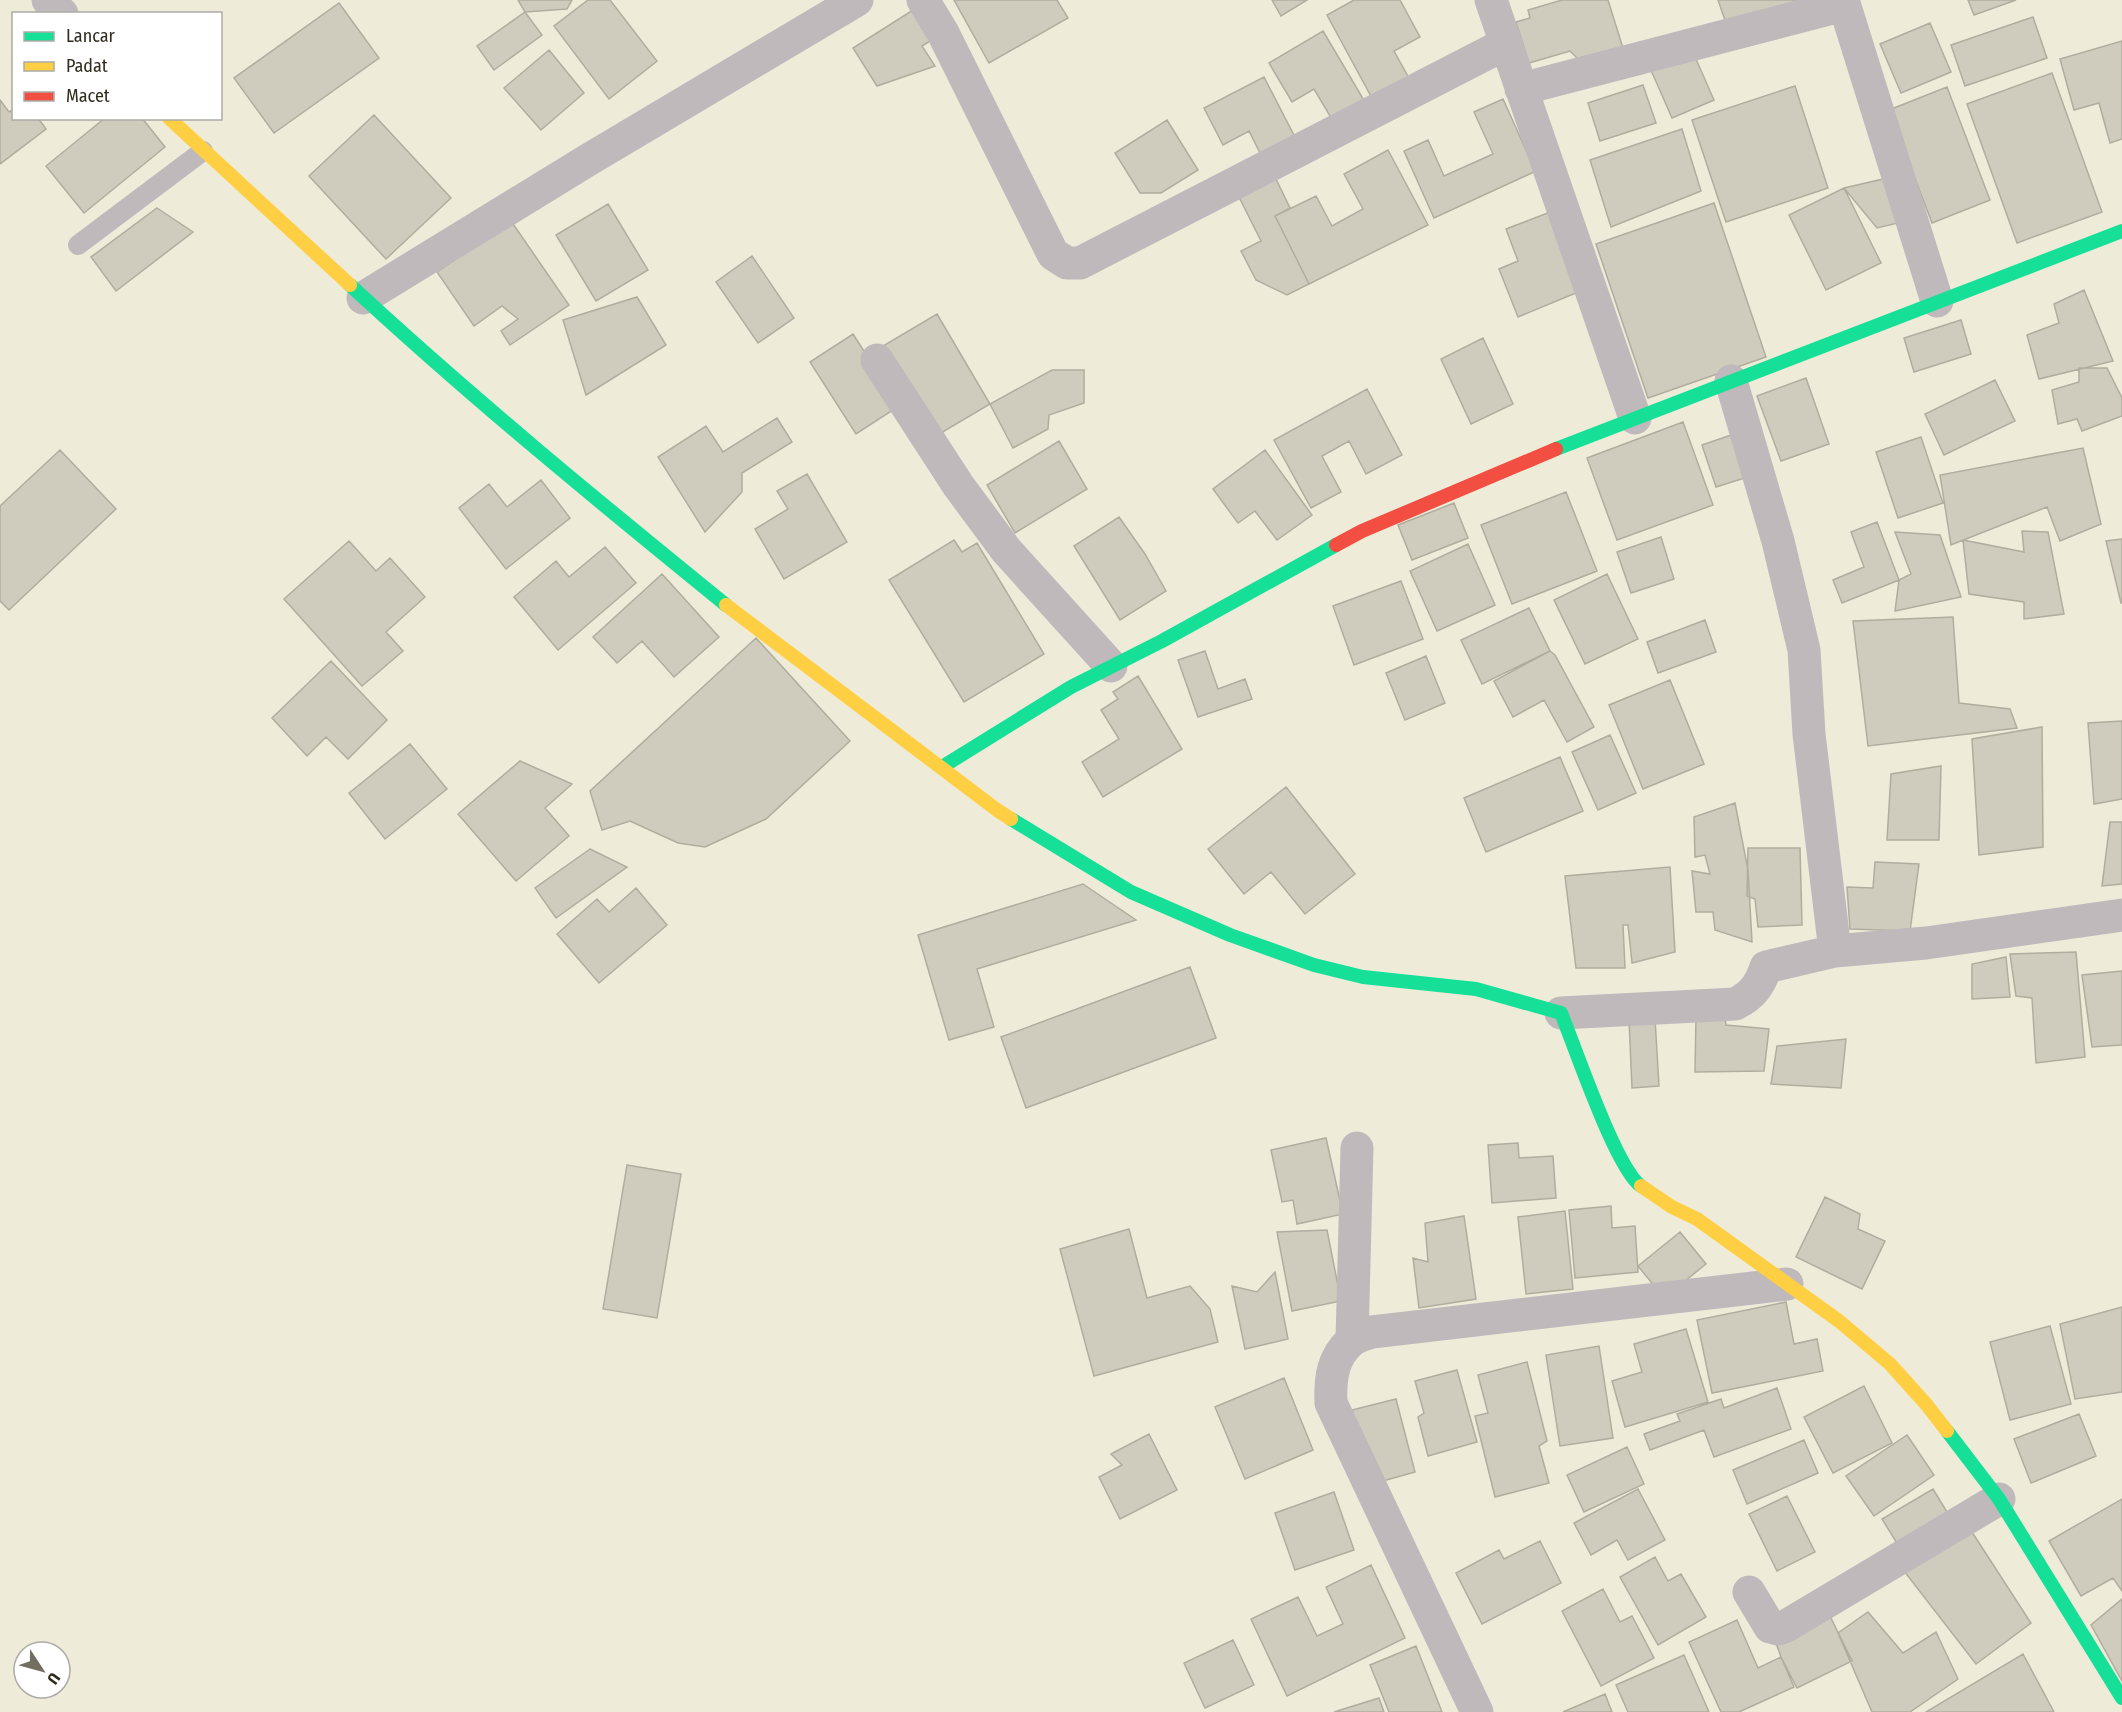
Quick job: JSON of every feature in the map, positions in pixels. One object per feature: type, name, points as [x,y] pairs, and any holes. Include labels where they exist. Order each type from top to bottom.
[{"type":"street","points":[[48,0],[60,12]]},
{"type":"street","points":[[363,298],[598,154],[857,0]]},
{"type":"street","points":[[923,0],[943,33],[1053,254],[1067,263],[1080,263],[1505,44]]},
{"type":"street","points":[[1491,0],[1635,418]]},
{"type":"street","points":[[1521,89],[1844,2],[1938,301]]},
{"type":"street","points":[[171,120],[363,298],[519,436],[723,602],[996,810],[1141,896],[1230,935],[1324,968],[1364,977],[1476,989],[1561,1013],[1734,1004],[1747,999],[1754,992],[1762,980],[1766,967],[1835,951],[1926,943],[2122,915]]},
{"type":"street","points":[[942,767],[1071,687],[1362,531],[1542,454],[2122,231]]},
{"type":"street","points":[[877,360],[958,485],[1006,550],[1111,666]]},
{"type":"street","points":[[1731,381],[1778,541],[1804,650],[1809,734],[1835,951]]},
{"type":"street","points":[[1561,1013],[1613,1143],[1634,1181],[1672,1207],[1697,1219],[1839,1321],[1890,1364],[1926,1404],[1999,1499],[2122,1698]]},
{"type":"street","points":[[1352,1340],[1358,1148]]},
{"type":"street","points":[[1478,1712],[1330,1403],[1330,1378],[1338,1358],[1352,1340],[1372,1332],[1787,1284]]},
{"type":"street","points":[[1749,1592],[1770,1626],[1778,1629],[1999,1499]]},
{"type":"lane","points":[[78,245],[203,151]]},
{"type":"building","points":[[518,0],[572,0],[567,9],[525,12]]},
{"type":"building","points":[[588,0],[610,0],[657,61],[609,99],[554,26]]},
{"type":"building","points":[[954,0],[1057,0],[1068,18],[989,63]]},
{"type":"building","points":[[1272,0],[1307,0],[1281,16]]},
{"type":"building","points":[[1354,0],[1400,0],[1420,37],[1394,51],[1410,80],[1373,100],[1327,15]]},
{"type":"building","points":[[1562,0],[1608,0],[1623,48],[1580,61],[1570,51],[1529,63],[1516,22],[1530,18],[1528,10]]},
{"type":"building","points":[[1718,0],[1813,0],[1727,26]]},
{"type":"building","points":[[1968,0],[2016,0],[1974,15]]},
{"type":"building","points":[[339,3],[379,58],[274,133],[234,78]]},
{"type":"building","points":[[924,3],[943,33],[922,46],[935,66],[877,86],[853,48]]},
{"type":"building","points":[[525,12],[542,35],[494,70],[477,46]]},
{"type":"building","points":[[2033,17],[2047,58],[1965,86],[1951,45]]},
{"type":"building","points":[[1930,23],[1951,72],[1901,93],[1880,44]]},
{"type":"building","points":[[1323,31],[1365,102],[1333,121],[1314,89],[1292,102],[1269,63]]},
{"type":"building","points":[[2122,41],[2122,139],[2110,143],[2099,103],[2074,110],[2060,59]]},
{"type":"building","points":[[549,50],[584,93],[541,130],[504,88]]},
{"type":"building","points":[[1692,50],[1714,100],[1672,118],[1650,68]]},
{"type":"building","points":[[2052,73],[2102,212],[2017,243],[1967,104]]},
{"type":"building","points":[[1264,77],[1299,145],[1265,163],[1249,131],[1223,145],[1204,108]]},
{"type":"building","points":[[1643,85],[1656,123],[1600,141],[1588,103]]},
{"type":"building","points":[[1795,86],[1828,188],[1726,222],[1692,120]]},
{"type":"building","points":[[1947,87],[1990,200],[1932,223],[1889,110]]},
{"type":"building","points":[[1503,99],[1534,172],[1434,218],[1404,151],[1428,140],[1444,176],[1493,154],[1474,112]]},
{"type":"building","points":[[0,100],[9,112],[12,110],[12,120],[39,120],[46,129],[0,164]]},
{"type":"building","points":[[374,115],[451,198],[386,259],[309,176]]},
{"type":"building","points":[[103,120],[144,120],[165,147],[84,213],[46,166]]},
{"type":"building","points":[[1167,120],[1198,170],[1161,193],[1140,193],[1115,153]]},
{"type":"building","points":[[1682,129],[1701,191],[1611,227],[1590,160]]},
{"type":"building","points":[[1388,150],[1428,225],[1309,284],[1275,216],[1316,196],[1332,226],[1363,209],[1344,174]]},
{"type":"building","points":[[1892,177],[1902,222],[1877,228],[1844,188]]},
{"type":"building","points":[[1276,179],[1290,208],[1275,216],[1309,284],[1287,295],[1256,280],[1241,251],[1261,241],[1239,197]]},
{"type":"building","points":[[1844,188],[1881,263],[1826,290],[1789,215]]},
{"type":"building","points":[[1714,203],[1766,357],[1648,398],[1596,244]]},
{"type":"building","points":[[608,204],[648,270],[596,301],[556,235]]},
{"type":"building","points":[[157,208],[193,232],[116,291],[91,257]]},
{"type":"building","points":[[1553,211],[1583,290],[1518,317],[1499,269],[1518,261],[1506,229]]},
{"type":"building","points":[[511,221],[569,305],[510,345],[501,331],[518,319],[502,306],[474,326],[437,272]]},
{"type":"building","points":[[752,256],[794,318],[758,343],[716,282]]},
{"type":"building","points":[[2084,290],[2113,361],[2039,379],[2027,335],[2059,323],[2054,304]]},
{"type":"building","points":[[637,297],[666,345],[586,395],[563,320]]},
{"type":"building","points":[[937,314],[990,404],[936,436],[883,346]]},
{"type":"building","points":[[1961,320],[1971,354],[1914,372],[1904,338]]},
{"type":"building","points":[[853,334],[899,406],[856,434],[810,362]]},
{"type":"building","points":[[1483,338],[1513,404],[1471,424],[1441,359]]},
{"type":"building","points":[[2079,368],[2107,368],[2122,398],[2122,416],[2082,431],[2077,419],[2058,424],[2052,390],[2079,382]]},
{"type":"building","points":[[1052,370],[1084,370],[1084,403],[1049,415],[1048,429],[1013,448],[990,404]]},
{"type":"building","points":[[1806,378],[1829,444],[1781,461],[1757,396]]},
{"type":"building","points":[[1995,380],[2015,421],[1944,455],[1925,414]]},
{"type":"building","points":[[1367,389],[1402,455],[1366,474],[1349,441],[1322,456],[1341,492],[1311,508],[1274,440]]},
{"type":"building","points":[[777,418],[792,442],[742,473],[742,492],[705,532],[658,457],[706,426],[723,452]]},
{"type":"building","points":[[1683,422],[1713,505],[1617,540],[1587,458]]},
{"type":"building","points":[[1740,432],[1754,475],[1716,487],[1702,445]]},
{"type":"building","points":[[1921,437],[1943,503],[1898,518],[1876,452]]},
{"type":"building","points":[[1059,441],[1087,489],[1015,533],[987,485]]},
{"type":"building","points":[[2083,448],[2101,524],[2060,541],[2047,507],[1951,545],[1940,475]]},
{"type":"building","points":[[60,450],[116,509],[9,610],[0,601],[0,506]]},
{"type":"building","points":[[1265,450],[1312,515],[1277,540],[1255,511],[1238,523],[1213,489]]},
{"type":"building","points":[[807,474],[847,542],[784,579],[755,529],[788,509],[777,491]]},
{"type":"building","points":[[541,480],[570,518],[506,569],[459,508],[489,484],[507,507]]},
{"type":"building","points":[[1566,492],[1597,571],[1512,604],[1481,525]]},
{"type":"building","points":[[1454,503],[1468,538],[1412,560],[1398,525]]},
{"type":"building","points":[[1119,517],[1145,554],[1166,591],[1120,620],[1074,546]]},
{"type":"building","points":[[1877,522],[1899,580],[1842,603],[1833,580],[1864,567],[1851,532]]},
{"type":"building","points":[[2022,531],[2048,532],[2064,614],[2024,619],[2024,602],[1969,594],[1963,540],[2024,552]]},
{"type":"building","points":[[1895,532],[1940,535],[1961,597],[1895,611],[1899,580],[1911,574]]},
{"type":"building","points":[[1661,537],[1674,579],[1631,593],[1617,552]]},
{"type":"building","points":[[2122,539],[2122,603],[2121,603],[2106,541]]},
{"type":"building","points":[[954,540],[962,552],[977,543],[1044,654],[964,702],[889,580]]},
{"type":"building","points":[[349,541],[376,571],[390,558],[425,597],[386,632],[403,651],[362,686],[284,599]]},
{"type":"building","points":[[1468,544],[1495,605],[1437,631],[1410,571]]},
{"type":"building","points":[[605,547],[636,583],[558,650],[514,597],[556,561],[569,577]]},
{"type":"building","points":[[662,574],[719,637],[674,677],[642,641],[617,663],[593,637]]},
{"type":"building","points":[[1607,574],[1638,639],[1585,664],[1554,600]]},
{"type":"building","points":[[1401,581],[1423,639],[1354,665],[1333,606]]},
{"type":"building","points":[[1529,608],[1550,651],[1482,684],[1461,640]]},
{"type":"building","points":[[1953,617],[1959,703],[2010,709],[2017,728],[1868,746],[1853,621]]},
{"type":"building","points":[[1705,620],[1716,652],[1658,673],[1647,642]]},
{"type":"building","points":[[756,638],[850,741],[766,819],[705,847],[678,843],[630,821],[602,830],[590,791]]},
{"type":"building","points":[[1205,651],[1218,689],[1245,679],[1252,699],[1198,717],[1178,660]]},
{"type":"building","points":[[1550,651],[1555,655],[1594,727],[1567,742],[1544,700],[1513,717],[1494,681]]},
{"type":"building","points":[[1426,656],[1445,703],[1405,720],[1386,673]]},
{"type":"building","points":[[331,661],[387,720],[348,759],[326,737],[307,756],[272,718]]},
{"type":"building","points":[[1138,676],[1182,749],[1103,797],[1082,762],[1119,739],[1101,710],[1118,699],[1113,692]]},
{"type":"building","points":[[1670,680],[1704,764],[1643,789],[1609,705]]},
{"type":"building","points":[[2122,721],[2122,799],[2094,804],[2088,723]]},
{"type":"building","points":[[2042,727],[2043,847],[1979,855],[1972,739]]},
{"type":"building","points":[[1610,735],[1636,793],[1598,810],[1572,752]]},
{"type":"building","points":[[410,744],[447,789],[385,839],[349,793]]},
{"type":"building","points":[[1560,757],[1583,811],[1486,852],[1464,798]]},
{"type":"building","points":[[520,761],[572,784],[545,808],[569,836],[516,881],[458,814]]},
{"type":"building","points":[[1941,766],[1939,840],[1887,840],[1891,774]]},
{"type":"building","points":[[1286,787],[1355,874],[1305,914],[1271,872],[1244,894],[1208,849]]},
{"type":"building","points":[[1735,803],[1748,870],[1752,942],[1715,930],[1713,912],[1696,912],[1692,871],[1710,874],[1705,855],[1695,857],[1694,817]]},
{"type":"building","points":[[2110,822],[2122,822],[2122,884],[2102,886]]},
{"type":"building","points":[[1748,848],[1800,848],[1802,925],[1758,927],[1755,899],[1747,896]]},
{"type":"building","points":[[590,849],[627,867],[556,918],[535,888]]},
{"type":"building","points":[[1875,862],[1919,864],[1910,931],[1850,929],[1847,887],[1873,888]]},
{"type":"building","points":[[1670,867],[1675,952],[1632,963],[1628,925],[1623,925],[1625,968],[1576,968],[1565,876]]},
{"type":"building","points":[[1083,884],[1136,920],[977,969],[994,1027],[949,1040],[918,935]]},
{"type":"building","points":[[636,888],[667,925],[599,983],[557,934],[597,899],[609,912]]},
{"type":"building","points":[[2076,952],[2085,1057],[2036,1063],[2032,998],[2016,996],[2010,954]]},
{"type":"building","points":[[2006,957],[2010,997],[1972,999],[1972,964]]},
{"type":"building","points":[[1190,967],[1216,1038],[1026,1108],[1001,1037]]},
{"type":"building","points":[[2122,971],[2122,1045],[2092,1047],[2082,975]]},
{"type":"building","points":[[1696,1015],[1725,1016],[1726,1025],[1769,1029],[1764,1071],[1695,1072]]},
{"type":"building","points":[[1655,1018],[1659,1086],[1632,1088],[1629,1020]]},
{"type":"building","points":[[1846,1039],[1841,1088],[1771,1084],[1777,1046]]},
{"type":"building","points":[[1326,1138],[1343,1214],[1297,1224],[1293,1200],[1282,1202],[1271,1150]]},
{"type":"building","points":[[1518,1143],[1519,1158],[1553,1156],[1556,1198],[1492,1203],[1488,1145]]},
{"type":"building","points":[[627,1165],[681,1174],[657,1318],[603,1309]]},
{"type":"building","points":[[1825,1197],[1860,1214],[1858,1229],[1885,1241],[1862,1289],[1796,1257]]},
{"type":"building","points":[[1611,1206],[1612,1228],[1635,1226],[1638,1272],[1575,1278],[1569,1210]]},
{"type":"building","points":[[1565,1211],[1573,1289],[1526,1294],[1518,1217]]},
{"type":"building","points":[[1464,1216],[1476,1299],[1419,1308],[1413,1258],[1428,1262],[1425,1223]]},
{"type":"building","points":[[1129,1229],[1147,1298],[1190,1286],[1210,1309],[1218,1342],[1094,1376],[1060,1249]]},
{"type":"building","points":[[1327,1230],[1341,1301],[1292,1311],[1277,1232]]},
{"type":"building","points":[[1680,1232],[1706,1264],[1664,1298],[1638,1266]]},
{"type":"building","points":[[1275,1272],[1288,1339],[1245,1349],[1232,1286],[1257,1292]]},
{"type":"building","points":[[1786,1302],[1794,1344],[1817,1339],[1823,1371],[1712,1393],[1697,1320]]},
{"type":"building","points":[[2122,1307],[2122,1392],[2075,1399],[2060,1324]]},
{"type":"building","points":[[2050,1326],[2071,1404],[2010,1420],[1990,1342]]},
{"type":"building","points":[[1686,1329],[1708,1402],[1625,1427],[1612,1381],[1642,1372],[1634,1344]]},
{"type":"building","points":[[1599,1346],[1613,1438],[1560,1446],[1546,1355]]},
{"type":"building","points":[[1527,1362],[1547,1441],[1539,1446],[1549,1483],[1495,1497],[1475,1416],[1488,1413],[1478,1375]]},
{"type":"building","points":[[1457,1370],[1477,1442],[1428,1456],[1418,1417],[1424,1413],[1415,1381]]},
{"type":"building","points":[[1284,1378],[1313,1450],[1245,1479],[1215,1407]]},
{"type":"building","points":[[1864,1386],[1892,1443],[1833,1473],[1804,1417]]},
{"type":"building","points":[[1777,1388],[1791,1429],[1714,1457],[1704,1430],[1650,1450],[1644,1434],[1680,1421],[1677,1414],[1721,1399],[1724,1408]]},
{"type":"building","points":[[1396,1399],[1415,1472],[1372,1484],[1352,1410]]},
{"type":"building","points":[[2079,1414],[2096,1456],[2031,1483],[2014,1439]]},
{"type":"building","points":[[1149,1434],[1177,1490],[1120,1519],[1099,1477],[1122,1465],[1111,1454]]},
{"type":"building","points":[[1907,1435],[1934,1475],[1874,1516],[1846,1476]]},
{"type":"building","points":[[1804,1440],[1818,1473],[1747,1504],[1733,1470]]},
{"type":"building","points":[[1627,1447],[1644,1484],[1584,1512],[1567,1475]]},
{"type":"building","points":[[1638,1489],[1665,1540],[1628,1560],[1617,1540],[1591,1555],[1574,1523]]},
{"type":"building","points":[[1933,1489],[1953,1522],[1903,1553],[1882,1519]]},
{"type":"building","points":[[1334,1492],[1354,1550],[1295,1570],[1275,1513]]},
{"type":"building","points":[[1787,1496],[1815,1552],[1777,1571],[1749,1514]]},
{"type":"building","points":[[2122,1499],[2122,1591],[2113,1578],[2081,1596],[2049,1541]]},
{"type":"building","points":[[1970,1529],[2031,1623],[1976,1664],[1904,1571]]},
{"type":"building","points":[[1540,1541],[1561,1583],[1482,1624],[1456,1573],[1499,1550],[1504,1559]]},
{"type":"building","points":[[1655,1557],[1668,1581],[1681,1574],[1706,1617],[1658,1645],[1620,1577]]},
{"type":"building","points":[[1371,1565],[1405,1638],[1287,1696],[1251,1619],[1298,1597],[1317,1636],[1343,1624],[1326,1587]]},
{"type":"building","points":[[1603,1589],[1620,1622],[1632,1616],[1654,1658],[1601,1686],[1562,1611]]},
{"type":"building","points":[[2122,1599],[2122,1681],[2091,1625]]},
{"type":"building","points":[[1868,1612],[1903,1653],[1936,1632],[1958,1679],[1910,1712],[1872,1712],[1838,1633]]},
{"type":"building","points":[[1830,1616],[1852,1661],[1797,1688],[1776,1643]]},
{"type":"building","points":[[1737,1620],[1758,1668],[1781,1657],[1794,1687],[1739,1712],[1721,1712],[1689,1642]]},
{"type":"building","points":[[1233,1640],[1254,1685],[1205,1708],[1184,1663]]},
{"type":"building","points":[[1416,1646],[1442,1712],[1389,1712],[1370,1665]]},
{"type":"building","points":[[2023,1654],[2054,1712],[1926,1712]]},
{"type":"building","points":[[1684,1655],[1709,1712],[1628,1712],[1616,1685]]},
{"type":"building","points":[[1605,1694],[1612,1712],[1563,1712]]},
{"type":"building","points":[[1379,1698],[1384,1712],[1334,1712]]},
{"type":"traffic: fast","points":[[1556,449],[2122,231]]},
{"type":"traffic: fast","points":[[350,285],[488,408],[726,605]]},
{"type":"traffic: fast","points":[[942,767],[1071,687],[1162,641],[1336,545]]},
{"type":"traffic: fast","points":[[1011,819],[1131,892],[1230,935],[1314,965],[1363,977],[1476,989],[1561,1013],[1608,1133],[1631,1175],[1641,1186]]},
{"type":"traffic: fast","points":[[1947,1431],[1999,1499],[2122,1698]]},
{"type":"traffic: slow","points":[[171,120],[350,285]]},
{"type":"traffic: slow","points":[[726,605],[1011,819]]},
{"type":"traffic: slow","points":[[1641,1186],[1672,1207],[1697,1219],[1839,1321],[1890,1364],[1947,1431]]},
{"type":"traffic: jam","points":[[1336,545],[1362,531],[1556,449]]}]
